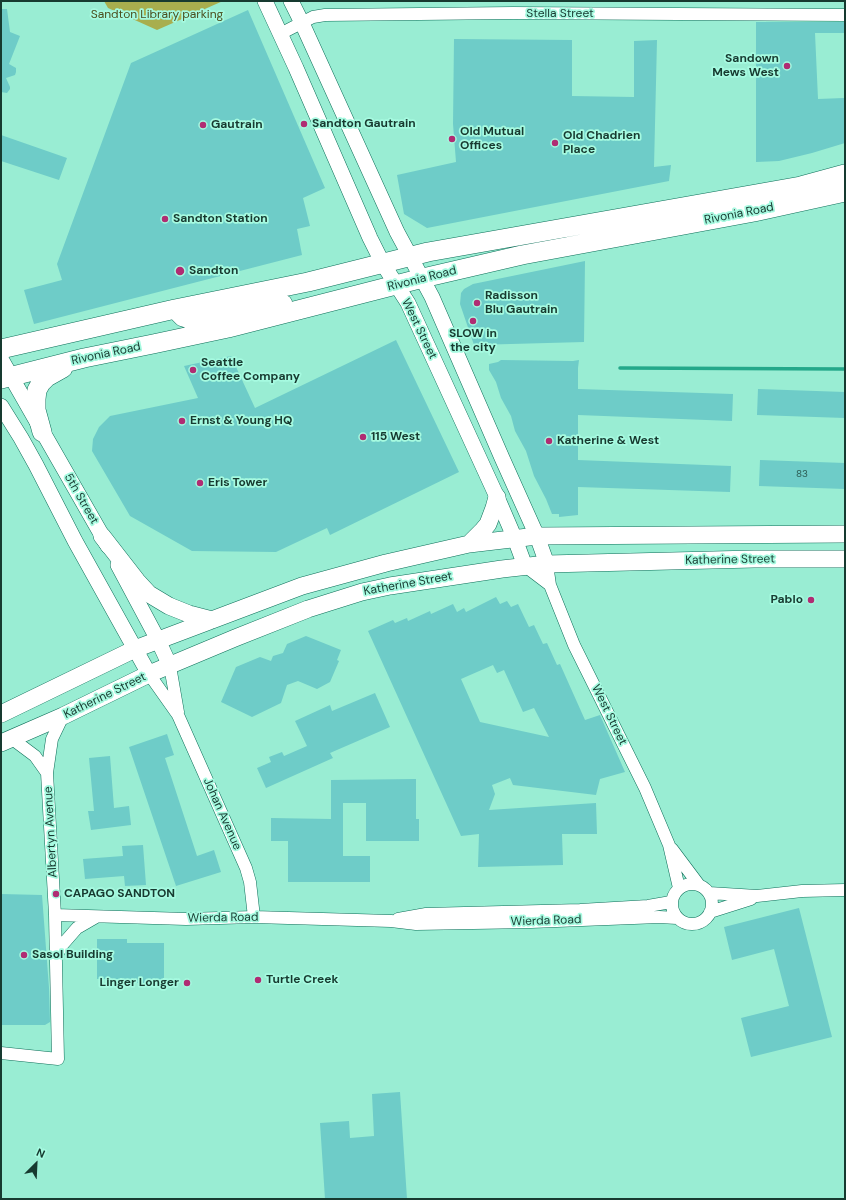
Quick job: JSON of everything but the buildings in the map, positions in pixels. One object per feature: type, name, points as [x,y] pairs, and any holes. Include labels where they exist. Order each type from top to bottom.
[{"type":"main road","name":"Rivonia Road","points":[[1,349],[175,309],[300,283],[436,251],[801,186],[845,174]]},
{"type":"main road","name":"Rivonia Road","points":[[6,377],[84,358],[228,328],[423,278],[522,256],[754,212],[845,192]]},
{"type":"main road","points":[[175,309],[183,317],[193,320],[210,318],[257,306],[274,304],[287,304],[300,309]]},
{"type":"main road","points":[[42,432],[36,410],[37,390],[47,377],[84,358]]},
{"type":"main road","points":[[469,544],[488,524],[497,497]]},
{"type":"main road","name":"Katherine Street","points":[[1,714],[135,649],[302,586],[386,563],[469,544],[537,536],[845,534]]},
{"type":"main road","points":[[102,536],[149,594],[169,606],[189,614],[212,620]]},
{"type":"main road","points":[[537,536],[558,541],[584,543],[845,546]]},
{"type":"main road","name":"Katherine Street","points":[[6,741],[63,716],[149,674],[235,638],[308,609],[362,592],[390,586],[547,564],[754,559],[845,559]]},
{"type":"street","name":"West Street","points":[[264,1],[296,68],[383,264],[408,303],[497,497],[525,566]]},
{"type":"street","name":"West Street","points":[[291,1],[397,232],[423,278],[537,536],[547,564],[550,584],[574,645],[645,788],[668,845],[679,888]]},
{"type":"street","name":"Stella Street","points":[[280,34],[313,17],[325,14],[520,13],[845,15]]},
{"type":"street","name":"5th Street","points":[[1,359],[6,377],[42,432],[102,536],[158,640],[170,666]]},
{"type":"street","name":"5th Street","points":[[1,406],[36,465],[149,674]]},
{"type":"street","points":[[525,566],[550,584]]},
{"type":"street","name":"Johan Avenue","points":[[170,666],[178,715]]},
{"type":"street","name":"Johan Avenue","points":[[149,674],[178,715],[246,868],[250,882],[254,917]]},
{"type":"street","name":"Albertyn Avenue","points":[[1,1053],[58,1059],[55,916],[47,773],[52,739],[63,716]]},
{"type":"street","name":"Albertyn Avenue","points":[[6,741],[35,756],[47,773]]},
{"type":"street","name":"West Street","points":[[668,845],[699,885]]},
{"type":"street","points":[[690,884],[699,885],[705,888],[711,899],[710,912],[707,917],[697,924],[682,922],[677,918],[673,913],[671,902],[672,897],[679,888],[690,884]]},
{"type":"street","points":[[709,893],[758,896],[802,891],[845,890]]},
{"type":"street","points":[[710,912],[758,896]]},
{"type":"street","name":"Wierda Road","points":[[531,916],[580,910],[648,906],[671,902]]},
{"type":"street","name":"Wierda Road","points":[[55,916],[186,919],[254,917],[391,921],[416,924],[471,918],[531,916],[677,918]]},
{"type":"street","points":[[56,956],[63,944],[76,928],[97,916]]},
{"type":"green space","name":"Sandton Library parking","points":[[104,1],[223,1],[157,30],[108,8]]},
{"type":"waterway","points":[[620,368],[845,369]]},
{"type":"place","name":"Sandown Mews West","points":[[787,66]]},
{"type":"place","name":"Sandton Gautrain","points":[[304,124]]},
{"type":"place","name":"Gautrain","points":[[203,125]]},
{"type":"place","name":"Old Mutual Offices","points":[[452,139]]},
{"type":"place","name":"Old Chadrien Place","points":[[555,143]]},
{"type":"place","name":"Sandton Station","points":[[165,219]]},
{"type":"place","name":"Sandton","points":[[180,271]]},
{"type":"place","name":"Radisson Blu Gautrain","points":[[477,303]]},
{"type":"place","name":"SLOW in the city","points":[[473,321]]},
{"type":"place","name":"Seattle Coffee Company","points":[[193,370]]},
{"type":"place","name":"Ernst & Young HQ","points":[[182,421]]},
{"type":"place","name":"115 West","points":[[363,437]]},
{"type":"place","name":"Katherine & West","points":[[549,441]]},
{"type":"place","name":"Eris Tower","points":[[200,483]]},
{"type":"place","name":"Pablo","points":[[811,600]]},
{"type":"place","name":"CAPAGO SANDTON","points":[[56,894]]},
{"type":"place","name":"Sasol Building","points":[[24,955]]},
{"type":"place","name":"Turtle Creek","points":[[258,980]]},
{"type":"place","name":"Linger Longer","points":[[187,983]]}]
